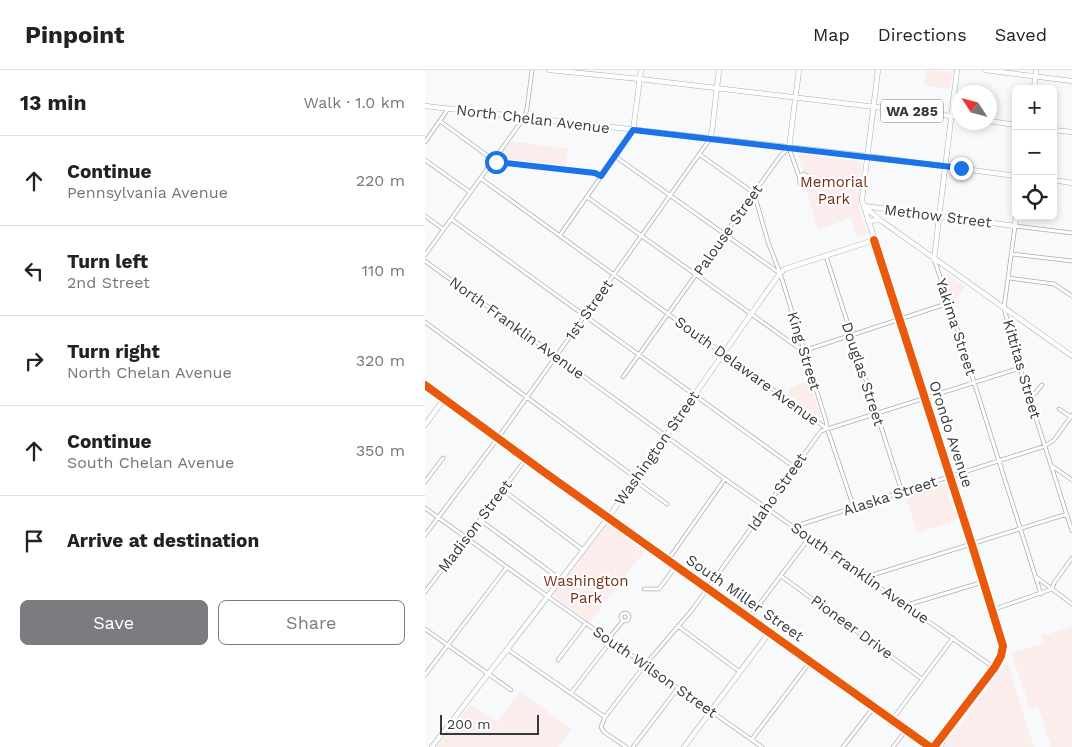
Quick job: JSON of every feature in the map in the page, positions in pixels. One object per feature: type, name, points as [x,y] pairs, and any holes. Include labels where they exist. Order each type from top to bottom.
[{"type":"main road","name":"WA 285","points":[[549,70],[951,115]]},
{"type":"main road","points":[[633,130],[641,70]]},
{"type":"main road","name":"1st Street","points":[[710,139],[713,129],[719,70]]},
{"type":"main road","points":[[789,148],[799,70]]},
{"type":"main road","name":"Orondo Avenue","points":[[878,70],[863,192],[864,206],[1003,646],[1001,656],[995,667],[944,734]]},
{"type":"main road","name":"Yakima Street","points":[[934,259],[957,70]]},
{"type":"main road","points":[[985,70],[1072,81]]},
{"type":"main road","points":[[1034,85],[1036,70]]},
{"type":"main road","name":"North Chelan Avenue","points":[[425,106],[867,156],[1012,175]]},
{"type":"main road","points":[[997,122],[1012,124]]},
{"type":"main road","points":[[1057,130],[1072,132]]},
{"type":"main road","points":[[1057,180],[1072,182]]},
{"type":"main road","points":[[864,206],[934,259],[1072,356]]},
{"type":"main road","name":"Methow Street","points":[[864,206],[1015,226]]},
{"type":"main road","points":[[868,221],[879,220],[883,222]]},
{"type":"main road","name":"Kittitas Street","points":[[1015,226],[1016,220]]},
{"type":"main road","points":[[780,273],[785,269],[874,240]]},
{"type":"main road","name":"Washington Street","points":[[432,747],[608,518],[780,273]]},
{"type":"main road","name":"South Miller Street","points":[[425,385],[930,747]]},
{"type":"main road","points":[[425,424],[444,399]]},
{"type":"main road","points":[[684,747],[769,633]]},
{"type":"main road","points":[[934,747],[944,734]]},
{"type":"main road","points":[[941,747],[944,734]]},
{"type":"street","points":[[425,255],[524,118],[532,70]]},
{"type":"street","points":[[425,142],[448,109]]},
{"type":"street","points":[[440,121],[493,160],[595,173],[601,176]]},
{"type":"street","points":[[560,235],[633,130]]},
{"type":"street","name":"1st Street","points":[[425,535],[527,397],[710,139]]},
{"type":"street","points":[[789,148],[799,176]]},
{"type":"street","name":"Palouse Street","points":[[623,377],[781,155],[789,148]]},
{"type":"street","points":[[699,154],[754,193]]},
{"type":"street","points":[[616,156],[780,273]]},
{"type":"street","points":[[425,160],[470,192]]},
{"type":"street","name":"South Delaware Avenue","points":[[480,178],[827,428]]},
{"type":"street","name":"King Street","points":[[754,193],[827,428],[854,508]]},
{"type":"street","points":[[587,197],[803,350],[949,303]]},
{"type":"street","points":[[425,216],[443,229]]},
{"type":"street","points":[[451,219],[794,468]]},
{"type":"street","name":"Methow Street","points":[[1015,226],[1072,233]]},
{"type":"street","name":"Kittitas Street","points":[[1015,226],[1004,308],[1020,368],[1072,531]]},
{"type":"street","points":[[1012,254],[1072,261]]},
{"type":"street","name":"Douglas Street","points":[[826,256],[875,414],[902,492]]},
{"type":"street","name":"Yakima Street","points":[[934,259],[1041,594]]},
{"type":"street","name":"North Franklin Avenue","points":[[425,261],[609,396]]},
{"type":"street","points":[[1009,278],[1054,284],[1072,296]]},
{"type":"street","points":[[425,322],[578,435],[667,504]]},
{"type":"street","points":[[827,428],[1020,368]]},
{"type":"street","points":[[1030,399],[1042,385]]},
{"type":"street","name":"South Franklin Avenue","points":[[609,396],[989,664]]},
{"type":"street","points":[[1045,446],[1054,440],[1071,417],[1059,409]]},
{"type":"street","name":"Idaho Street","points":[[605,717],[708,589],[821,431],[827,428]]},
{"type":"street","name":"Alaska Street","points":[[793,527],[1045,446]]},
{"type":"street","points":[[425,482],[443,458]]},
{"type":"street","name":"Madison Street","points":[[425,592],[526,459]]},
{"type":"street","points":[[1052,466],[1072,480]]},
{"type":"street","points":[[668,560],[725,479]]},
{"type":"street","points":[[503,490],[583,550]]},
{"type":"street","name":"South Wilson Street","points":[[425,508],[507,568],[762,747]]},
{"type":"street","points":[[866,577],[1067,514]]},
{"type":"street","points":[[480,520],[560,579]]},
{"type":"street","points":[[749,618],[809,538]]},
{"type":"street","points":[[992,610],[1052,589],[1054,583],[1072,558]]},
{"type":"street","points":[[644,589],[659,589],[676,566]]},
{"type":"street","points":[[425,675],[507,568]]},
{"type":"street","name":"Pioneer Drive","points":[[781,576],[923,679]]},
{"type":"street","points":[[1036,577],[1072,604]]},
{"type":"street","points":[[907,605],[983,582]]},
{"type":"street","points":[[571,694],[623,621]]},
{"type":"street","points":[[558,660],[586,624]]},
{"type":"street","points":[[678,626],[740,672]]},
{"type":"street","points":[[425,629],[511,690]]},
{"type":"street","points":[[892,720],[953,638]]},
{"type":"street","points":[[507,649],[605,717],[601,727],[604,732],[625,747]]},
{"type":"street","points":[[751,740],[810,662]]},
{"type":"street","points":[[633,747],[678,688]]},
{"type":"street","points":[[843,747],[874,707]]},
{"type":"street","points":[[893,747],[906,730]]},
{"type":"green space","points":[[926,70],[951,72],[950,89],[924,86]]},
{"type":"green space","points":[[511,141],[568,149],[566,166],[501,158],[501,154]]},
{"type":"green space","name":"Memorial Park","points":[[799,154],[858,161],[862,164],[859,208],[867,234],[857,237],[851,218],[818,230],[806,188],[811,179],[810,176],[803,172]]},
{"type":"green space","points":[[944,274],[965,286],[953,302],[943,276]]},
{"type":"green space","points":[[809,381],[821,417],[820,419],[787,395],[793,386]]},
{"type":"green space","points":[[945,483],[957,520],[918,533],[905,497]]},
{"type":"green space","name":"Washington Park","points":[[611,523],[646,549],[590,622],[554,597],[554,594],[608,524]]},
{"type":"green space","points":[[1072,626],[1072,747],[1051,747],[1038,706],[1030,708],[1011,653],[1044,643],[1042,636]]},
{"type":"green space","points":[[1007,662],[1034,747],[943,747],[944,745]]},
{"type":"green space","points":[[520,692],[572,729],[558,747],[437,747],[470,705],[497,722]]},
{"type":"cycle path","points":[[874,240],[1003,646],[1001,656],[995,667],[934,747]]},
{"type":"cycle path","points":[[425,385],[930,747]]},
{"type":"route","points":[[496,162],[595,173],[601,176],[633,130],[961,168]]}]
